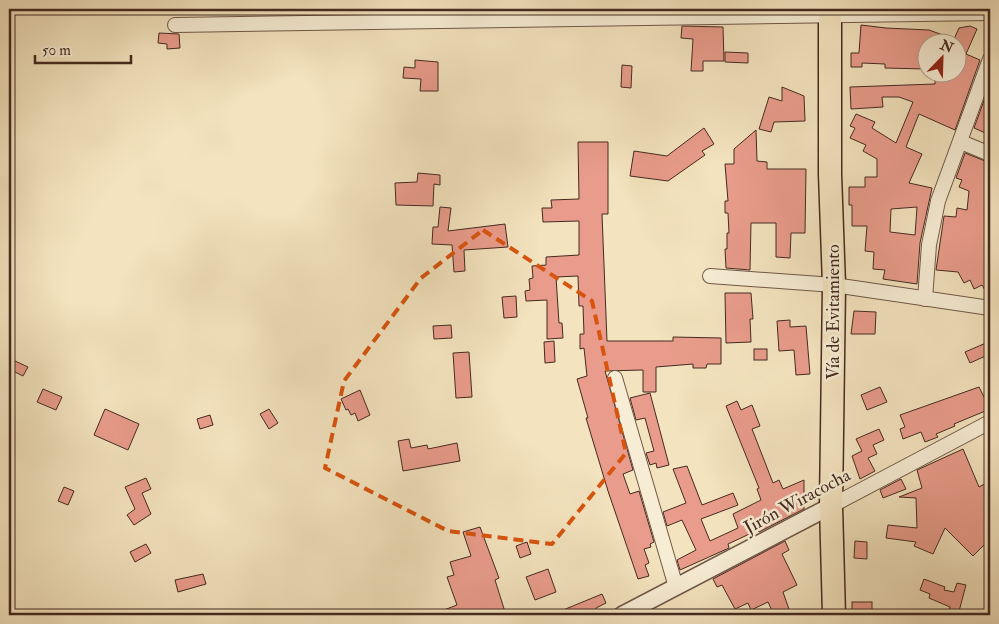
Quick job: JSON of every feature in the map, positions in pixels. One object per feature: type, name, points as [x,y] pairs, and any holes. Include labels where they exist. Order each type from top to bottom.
[{"type":"highway","name":"Vía de Evitamiento","points":[[830,12],[830,174],[834,286],[831,506],[834,615]]},
{"type":"street","points":[[175,25],[830,12],[990,13]]},
{"type":"street","points":[[925,298],[928,245],[938,201],[990,59]]},
{"type":"street","points":[[961,142],[990,154]]},
{"type":"street","points":[[710,276],[834,286],[990,308]]},
{"type":"street","points":[[615,378],[676,587]]},
{"type":"street","name":"Jirón Wiracocha","points":[[622,615],[990,422]]},
{"type":"highlighted area","points":[[483,230],[592,301],[626,453],[552,544],[448,531],[325,468],[344,381],[421,278]]},
{"type":"building","points":[[861,25],[935,32],[916,32],[916,69],[885,68],[885,64],[862,63],[862,67],[851,67],[851,53],[859,53]]},
{"type":"building","points":[[682,26],[723,27],[724,61],[703,61],[703,71],[691,71],[693,39],[681,38]]},
{"type":"building","points":[[970,26],[977,29],[966,54],[966,32],[957,32],[959,28]]},
{"type":"building","points":[[159,33],[179,34],[180,48],[167,49],[167,44],[158,43]]},
{"type":"building","points":[[725,52],[748,53],[748,63],[725,62]]},
{"type":"building","points":[[966,54],[980,60],[955,130],[919,114],[906,147],[922,154],[909,183],[932,188],[920,243],[917,284],[883,279],[885,270],[873,269],[874,252],[865,251],[867,226],[852,226],[852,205],[849,205],[849,187],[865,187],[865,177],[877,177],[877,159],[863,151],[866,145],[850,138],[855,128],[850,126],[856,114],[875,122],[872,128],[896,143],[913,102],[899,97],[882,97],[883,107],[851,109],[850,87],[935,84],[935,82],[966,82]],"holes":[[[917,207],[915,235],[890,232],[891,209]]]},
{"type":"building","points":[[415,60],[438,62],[438,91],[420,91],[421,79],[403,78],[404,67],[415,68]]},
{"type":"building","points":[[622,65],[632,66],[631,88],[621,87]]},
{"type":"building","points":[[990,84],[990,135],[974,128]]},
{"type":"building","points":[[782,87],[804,96],[805,121],[774,122],[771,132],[759,129],[769,97],[782,101]]},
{"type":"building","points":[[704,128],[714,144],[702,151],[705,155],[668,181],[630,176],[634,151],[667,156]]},
{"type":"building","points":[[756,130],[757,161],[767,162],[767,169],[806,169],[805,233],[791,233],[790,258],[776,257],[776,223],[751,223],[750,270],[726,268],[725,249],[727,249],[727,233],[729,233],[728,213],[725,213],[725,201],[728,201],[725,164],[734,164],[734,149]]},
{"type":"building","points":[[578,142],[608,142],[608,214],[602,214],[607,341],[673,341],[673,337],[721,338],[721,364],[707,364],[706,368],[693,368],[693,364],[656,367],[656,392],[643,392],[643,370],[605,371],[633,470],[623,474],[630,494],[639,491],[654,542],[650,544],[651,547],[644,549],[649,563],[645,565],[649,576],[638,579],[608,491],[586,418],[588,418],[577,379],[587,376],[584,348],[580,349],[580,334],[584,334],[583,306],[579,306],[578,276],[556,277],[559,323],[562,323],[563,338],[547,339],[547,300],[526,301],[525,291],[530,290],[529,279],[533,278],[532,266],[546,265],[546,257],[579,255],[579,221],[543,222],[542,208],[552,208],[551,200],[579,199]]},
{"type":"building","points":[[965,153],[990,163],[990,299],[982,285],[974,289],[970,280],[964,283],[958,272],[936,270],[944,216],[956,217],[957,208],[967,210],[969,191],[959,187],[962,180],[956,178]]},
{"type":"building","points":[[418,173],[440,175],[440,185],[434,184],[433,206],[396,205],[395,183],[417,182]]},
{"type":"building","points":[[440,207],[451,208],[448,231],[505,224],[508,247],[464,250],[465,271],[454,272],[452,245],[432,244],[433,227],[438,227]]},
{"type":"building","points":[[725,293],[751,293],[753,319],[750,319],[751,342],[726,343]]},
{"type":"building","points":[[516,296],[517,317],[504,318],[502,297]]},
{"type":"building","points":[[854,311],[876,312],[875,334],[851,334]]},
{"type":"building","points":[[790,320],[790,327],[806,326],[810,374],[796,375],[794,350],[779,351],[777,321]]},
{"type":"building","points":[[451,325],[452,338],[434,339],[433,326]]},
{"type":"building","points":[[554,341],[555,362],[545,363],[544,342]]},
{"type":"building","points":[[986,343],[990,354],[970,363],[965,352]]},
{"type":"building","points":[[754,349],[767,349],[767,360],[754,360]]},
{"type":"building","points":[[469,352],[472,397],[456,398],[453,353]]},
{"type":"building","points":[[15,361],[28,367],[23,376],[11,370]]},
{"type":"building","points":[[880,387],[887,402],[867,410],[861,395]]},
{"type":"building","points":[[979,387],[990,409],[954,424],[955,426],[936,434],[938,437],[925,442],[921,432],[903,439],[900,429],[905,427],[900,415]]},
{"type":"building","points":[[43,389],[62,397],[56,410],[37,402]]},
{"type":"building","points":[[360,390],[370,415],[358,421],[355,413],[351,415],[348,409],[346,410],[341,399]]},
{"type":"building","points":[[650,393],[669,465],[657,468],[656,463],[650,465],[646,453],[654,451],[645,418],[636,420],[630,398]]},
{"type":"building","points":[[737,401],[741,410],[752,405],[760,426],[752,429],[773,483],[779,480],[783,489],[804,480],[804,509],[759,532],[758,530],[728,544],[729,548],[680,570],[677,560],[696,550],[682,520],[667,526],[663,512],[686,503],[673,469],[687,466],[702,505],[733,493],[738,505],[701,519],[710,541],[738,528],[733,514],[761,500],[757,489],[759,488],[726,406]]},
{"type":"building","points":[[105,409],[139,424],[128,450],[94,435]]},
{"type":"building","points":[[269,409],[278,423],[269,429],[260,414]]},
{"type":"building","points":[[210,415],[213,425],[200,429],[197,419]]},
{"type":"building","points":[[879,429],[884,440],[873,445],[877,454],[868,458],[875,471],[860,479],[852,456],[862,451],[856,439]]},
{"type":"building","points":[[409,439],[411,448],[427,445],[428,449],[457,443],[460,461],[403,471],[398,441]]},
{"type":"building","points":[[963,449],[979,487],[990,481],[990,539],[973,556],[945,528],[933,554],[914,546],[916,542],[886,538],[888,525],[917,528],[916,498],[899,497],[922,488],[917,470]]},
{"type":"building","points":[[146,478],[151,489],[142,493],[151,514],[134,525],[127,515],[135,509],[125,487]]},
{"type":"building","points":[[901,479],[906,489],[883,498],[880,490]]},
{"type":"building","points":[[64,487],[74,491],[68,505],[58,501]]},
{"type":"building","points":[[480,527],[499,578],[495,580],[506,615],[493,615],[492,611],[480,615],[431,615],[457,605],[447,577],[454,575],[450,562],[471,556],[463,532]]},
{"type":"building","points":[[785,541],[789,550],[782,554],[797,585],[783,592],[791,615],[774,615],[768,602],[751,610],[748,603],[735,609],[722,585],[717,587],[713,579]]},
{"type":"building","points":[[855,541],[867,542],[867,559],[854,558]]},
{"type":"building","points":[[527,542],[531,554],[520,558],[516,546]]},
{"type":"building","points":[[146,544],[151,553],[135,562],[130,552]]},
{"type":"building","points":[[548,569],[556,592],[535,600],[526,577]]},
{"type":"building","points":[[203,574],[206,584],[178,592],[175,580]]},
{"type":"building","points":[[924,579],[945,587],[944,590],[954,592],[957,583],[966,585],[958,615],[948,615],[950,607],[929,598],[930,594],[920,590]]},
{"type":"building","points":[[602,594],[606,603],[596,608],[598,615],[551,615]]},
{"type":"building","points":[[852,602],[872,602],[872,615],[852,615]]}]
